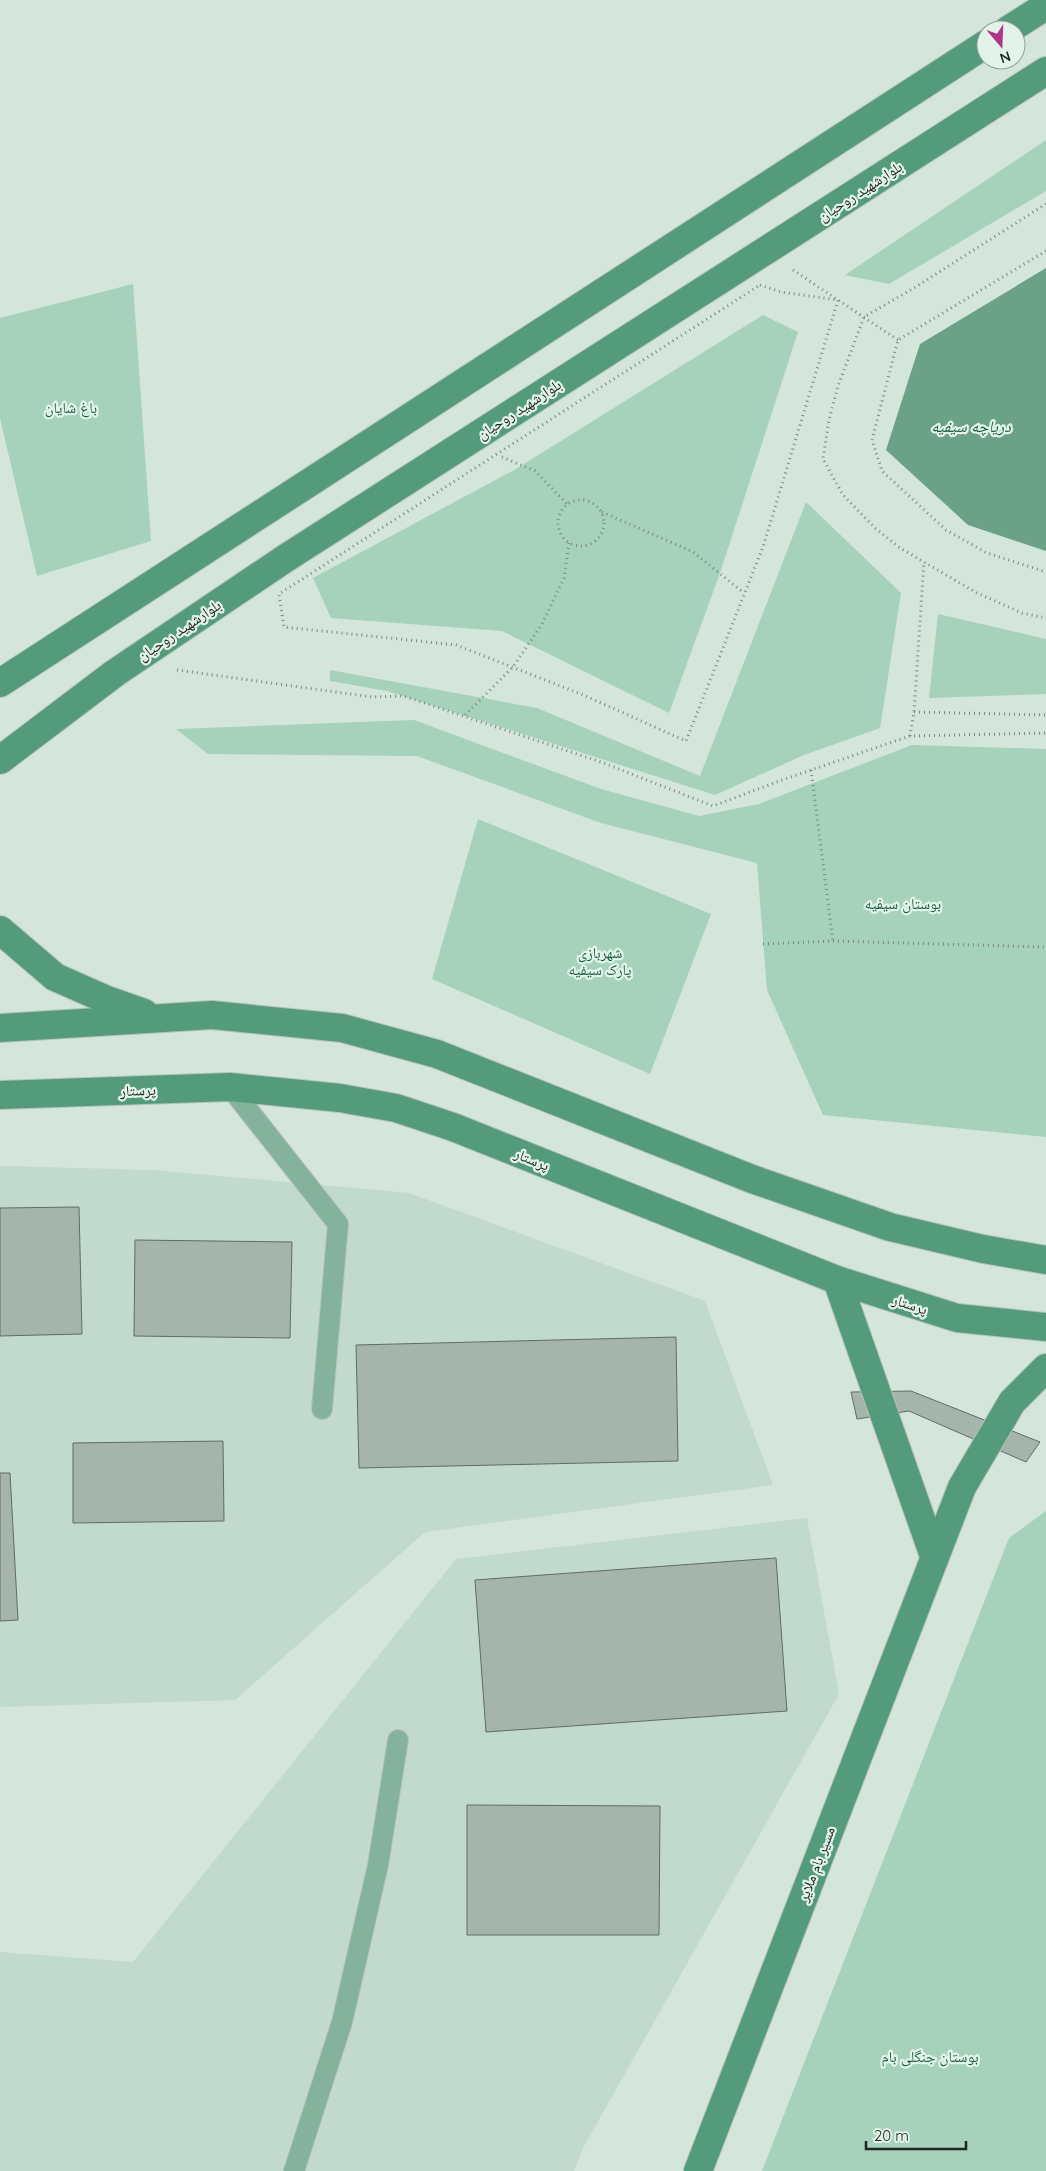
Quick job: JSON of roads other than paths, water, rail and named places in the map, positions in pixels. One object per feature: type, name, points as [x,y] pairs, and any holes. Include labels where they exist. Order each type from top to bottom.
[{"type":"main road","points":[[1024,20],[1046,6]]},
{"type":"main road","points":[[0,683],[976,50]]},
{"type":"main road","name":"بلوارشهید روحیان","points":[[0,760],[130,663],[286,558],[1046,72]]},
{"type":"main road","points":[[0,930],[55,977],[107,1000],[158,1018]]},
{"type":"main road","points":[[0,1028],[212,1015],[342,1028],[437,1054],[752,1179],[890,1227],[983,1249],[1046,1260]]},
{"type":"main road","name":"پرستار","points":[[0,1095],[230,1087],[340,1098],[396,1108],[453,1127],[837,1280],[956,1318],[1046,1327]]},
{"type":"main road","points":[[837,1280],[934,1556]]},
{"type":"main road","name":"مسیر بام ملایر","points":[[698,2171],[962,1487],[1012,1402],[1046,1368]]},
{"type":"lane","points":[[230,1087],[338,1224],[322,1408]]},
{"type":"lane","points":[[294,2171],[342,2022],[378,1865],[398,1740]]},
{"type":"water","name":"دریاچه سیفیه","points":[[1046,268],[1046,551],[968,525],[886,450],[920,344]]},
{"type":"park label","name":"باغ شایان","points":[[71,407]]},
{"type":"park label","name":"بوستان سیفیه","points":[[903,903]]},
{"type":"park label","name":"شهربازی پارک سیفیه","points":[[600,960]]},
{"type":"park label","name":"بوستان جنگلی بام","points":[[930,2056]]}]
